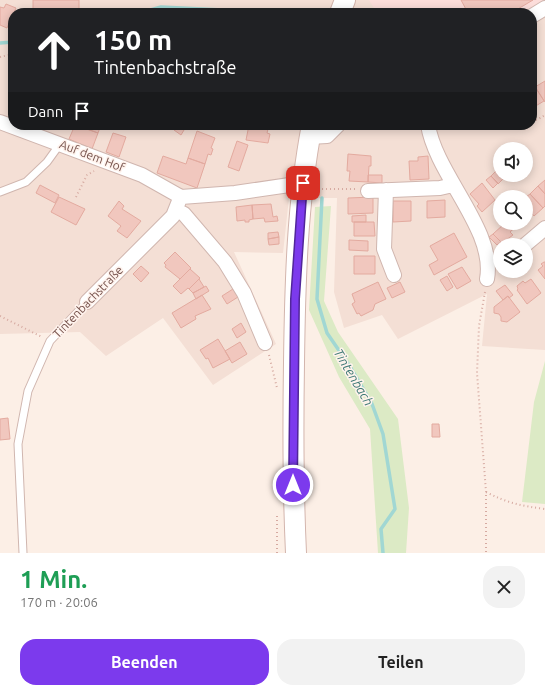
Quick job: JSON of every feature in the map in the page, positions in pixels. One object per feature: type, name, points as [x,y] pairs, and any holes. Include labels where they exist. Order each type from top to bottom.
[{"type":"street","name":"Auf dem Hof","points":[[22,130],[142,175],[178,203]]},
{"type":"street","points":[[429,130],[436,153],[477,226],[492,272]]},
{"type":"street","points":[[296,553],[293,485],[295,299],[303,186],[316,133]]},
{"type":"street","points":[[368,191],[440,188],[453,184]]},
{"type":"street","points":[[265,344],[244,294],[225,262],[184,214],[178,203],[235,193],[303,186]]},
{"type":"street","points":[[386,190],[384,249],[394,275]]},
{"type":"street","name":"Tintenbachstraße","points":[[87,302],[173,216],[178,203]]},
{"type":"street","points":[[533,238],[545,228]]},
{"type":"lane","points":[[0,192],[26,182],[47,162],[60,144]]},
{"type":"lane","name":"Tintenbachstraße","points":[[23,553],[18,444],[28,391],[50,341],[87,302]]},
{"type":"path","points":[[76,197],[87,175],[100,168],[105,161]]},
{"type":"path","points":[[303,186],[366,189],[368,191]]},
{"type":"path","points":[[486,553],[486,492],[477,373],[479,326],[492,272]]},
{"type":"path","points":[[0,316],[50,341]]},
{"type":"path","points":[[486,492],[504,501],[522,506],[545,509]]},
{"type":"shaded area","points":[[0,0],[545,0],[545,350],[482,346],[487,294],[398,339],[382,315],[344,328],[334,292],[337,198],[289,198],[283,253],[234,252],[276,344],[213,385],[163,318],[106,356],[80,332],[0,334]]},
{"type":"shaded area","points":[[369,0],[545,0],[530,8],[374,8]]},
{"type":"green space","points":[[331,206],[324,301],[338,332],[398,419],[409,508],[406,553],[378,553],[370,429],[339,377],[309,310],[315,207]]},
{"type":"green space","points":[[545,361],[545,504],[522,502],[534,402]]},
{"type":"building","points":[[33,0],[79,0],[79,8],[33,8]]},
{"type":"building","points":[[461,0],[533,0],[519,8],[465,8]]},
{"type":"building","points":[[6,4],[16,8],[8,8],[7,28],[0,25],[0,7],[4,8]]},
{"type":"building","points":[[545,81],[545,102],[537,90],[537,86]]},
{"type":"building","points":[[537,90],[544,101],[537,105]]},
{"type":"building","points":[[73,130],[89,130],[98,133],[92,149],[69,139]]},
{"type":"building","points":[[90,130],[99,130],[98,133]]},
{"type":"building","points":[[174,130],[184,130],[181,135]]},
{"type":"building","points":[[248,130],[268,130],[267,133],[270,134],[268,143],[246,140]]},
{"type":"building","points":[[197,131],[215,138],[211,148],[213,149],[211,155],[208,154],[205,164],[188,158]]},
{"type":"building","points":[[113,133],[126,137],[119,157],[106,152]]},
{"type":"building","points":[[237,141],[248,145],[239,171],[228,167]]},
{"type":"building","points":[[348,154],[371,156],[368,182],[349,181],[350,171],[347,171]]},
{"type":"building","points":[[163,156],[186,164],[188,158],[205,164],[197,188],[157,173]]},
{"type":"building","points":[[428,156],[429,179],[410,180],[409,161],[418,161],[418,157]]},
{"type":"building","points":[[368,175],[382,175],[382,183],[368,182]]},
{"type":"building","points":[[491,176],[493,178],[493,182],[498,183],[493,188],[486,180]]},
{"type":"building","points":[[545,180],[545,194],[538,186]]},
{"type":"building","points":[[482,183],[493,197],[493,202],[482,212],[477,206],[479,204],[470,194]]},
{"type":"building","points":[[40,185],[59,195],[55,203],[36,193]]},
{"type":"building","points":[[538,186],[545,194],[545,206],[543,208],[533,197],[533,191]]},
{"type":"building","points":[[59,197],[85,209],[76,225],[51,212]]},
{"type":"building","points":[[373,197],[373,213],[348,214],[348,198]]},
{"type":"building","points":[[533,197],[543,208],[534,216],[533,215]]},
{"type":"building","points":[[445,200],[445,217],[427,218],[427,201]]},
{"type":"building","points":[[119,201],[124,206],[122,209],[141,221],[127,238],[117,231],[121,226],[108,216]]},
{"type":"building","points":[[393,201],[411,201],[411,221],[393,222]]},
{"type":"building","points":[[271,204],[273,217],[277,216],[278,221],[265,222],[264,218],[253,219],[252,205]]},
{"type":"building","points":[[252,205],[253,219],[249,220],[249,222],[245,222],[245,220],[237,221],[236,207]]},
{"type":"building","points":[[366,215],[366,222],[352,222],[352,216]]},
{"type":"building","points":[[354,222],[374,222],[375,236],[354,236]]},
{"type":"building","points":[[497,230],[512,230],[510,232],[513,235],[509,238],[497,238],[493,234]]},
{"type":"building","points":[[278,232],[279,237],[268,239],[268,233]]},
{"type":"building","points":[[454,233],[467,257],[434,275],[429,265],[438,260],[430,246]]},
{"type":"building","points":[[493,234],[497,238],[493,238],[493,241],[489,237]]},
{"type":"building","points":[[279,237],[279,244],[269,245],[268,239]]},
{"type":"building","points":[[349,240],[368,241],[368,251],[349,250]]},
{"type":"building","points":[[175,252],[191,268],[180,279],[165,267],[166,265],[164,263]]},
{"type":"building","points":[[354,256],[375,256],[375,274],[354,274]]},
{"type":"building","points":[[544,262],[545,279],[538,270],[543,266],[541,264]]},
{"type":"building","points":[[141,266],[149,273],[141,282],[133,274]]},
{"type":"building","points":[[462,267],[471,281],[457,289],[448,274]]},
{"type":"building","points":[[190,269],[200,278],[189,289],[188,288],[181,294],[173,286]]},
{"type":"building","points":[[447,276],[453,287],[447,291],[440,280]]},
{"type":"building","points":[[199,279],[204,287],[193,293],[189,289]]},
{"type":"building","points":[[531,279],[541,293],[527,304],[517,290],[517,286],[523,281],[525,283]]},
{"type":"building","points":[[378,282],[386,299],[375,304],[373,310],[361,316],[359,313],[357,314],[352,304],[355,302],[352,294]]},
{"type":"building","points":[[400,282],[405,292],[392,298],[387,288]]},
{"type":"building","points":[[505,285],[513,295],[509,298],[508,296],[503,300],[496,291]]},
{"type":"building","points":[[206,286],[209,291],[196,299],[193,293]]},
{"type":"building","points":[[233,289],[238,297],[227,304],[222,296]]},
{"type":"building","points":[[202,295],[211,309],[195,316],[196,319],[181,328],[172,313]]},
{"type":"building","points":[[508,296],[520,312],[507,322],[501,321],[499,314],[494,313],[494,307]]},
{"type":"building","points":[[241,323],[246,332],[237,338],[232,329]]},
{"type":"building","points":[[218,339],[230,359],[213,368],[208,358],[206,359],[200,350]]},
{"type":"building","points":[[240,342],[247,354],[232,363],[225,351]]},
{"type":"building","points":[[8,418],[10,439],[0,440],[0,419]]},
{"type":"building","points":[[432,424],[439,424],[440,437],[432,437]]},
{"type":"waterway","points":[[158,8],[182,8]]},
{"type":"waterway","points":[[0,43],[8,42]]},
{"type":"waterway","name":"Tintenbach","points":[[322,198],[317,299],[327,333],[349,365],[372,404],[383,434],[395,509],[381,529],[383,553]]},
{"type":"route","points":[[293,485],[295,299],[303,183]]}]
